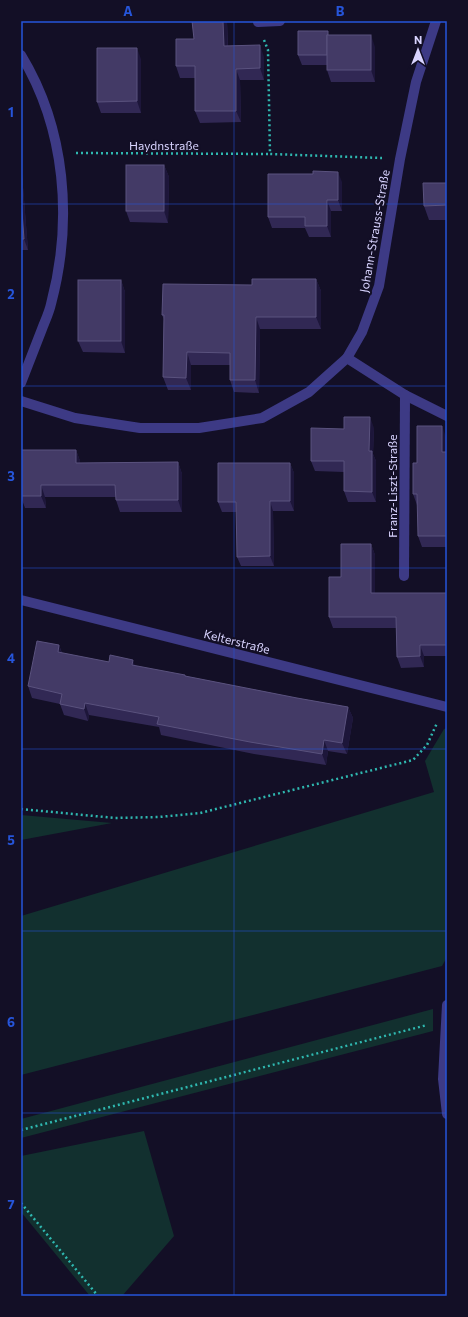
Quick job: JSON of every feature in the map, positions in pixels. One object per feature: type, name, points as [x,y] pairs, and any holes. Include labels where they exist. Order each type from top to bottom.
[{"type":"street","points":[[258,22],[280,21]]},
{"type":"street","name":"Johann-Strauss-Straße","points":[[21,401],[89,421],[140,428],[199,428],[262,418],[308,392],[347,358],[362,332],[379,286],[400,158],[416,82],[436,21]]},
{"type":"street","points":[[21,55],[30,70],[49,115],[58,153],[64,209],[61,256],[51,305],[21,383]]},
{"type":"street","points":[[347,358],[406,395],[447,416]]},
{"type":"street","name":"Franz-Liszt-Straße","points":[[404,576],[406,395]]},
{"type":"street","name":"Kelterstraße","points":[[21,600],[444,706]]},
{"type":"street","points":[[447,1005],[443,1080],[447,1114]]},
{"type":"path","points":[[258,22],[268,50],[270,154]]},
{"type":"path","name":"Haydnstraße","points":[[58,153],[270,154],[400,158]]},
{"type":"path","points":[[21,809],[115,818],[159,817],[200,813],[414,760],[427,745],[444,706]]},
{"type":"path","points":[[21,1130],[446,1020]]},
{"type":"path","points":[[21,1203],[98,1296]]},
{"type":"green space","points":[[447,728],[447,957],[442,966],[21,1075],[21,916],[434,792],[425,761],[444,729]]},
{"type":"green space","points":[[21,815],[112,823],[21,840]]},
{"type":"green space","points":[[433,1009],[433,1031],[21,1138],[21,1119]]},
{"type":"green space","points":[[144,1131],[174,1236],[122,1296],[90,1296],[21,1212],[21,1156]]},
{"type":"building","points":[[192,21],[223,21],[224,46],[260,45],[260,68],[236,69],[236,111],[195,111],[195,66],[176,66],[176,39],[194,39]]},
{"type":"building","points":[[298,31],[328,31],[327,55],[298,55]]},
{"type":"building","points":[[327,35],[371,35],[371,70],[327,70]]},
{"type":"building","points":[[97,48],[137,48],[137,101],[97,102]]},
{"type":"building","points":[[126,165],[164,165],[164,211],[126,211]]},
{"type":"building","points":[[313,171],[338,172],[338,200],[327,200],[327,226],[305,226],[305,217],[268,217],[268,174],[313,174]]},
{"type":"building","points":[[423,183],[447,183],[447,205],[424,206]]},
{"type":"building","points":[[21,198],[24,239],[21,239]]},
{"type":"building","points":[[252,279],[316,279],[316,317],[256,317],[255,380],[230,380],[230,353],[187,352],[186,378],[163,377],[163,284],[252,285]]},
{"type":"building","points":[[78,280],[121,280],[121,341],[78,341]]},
{"type":"building","points":[[344,417],[370,417],[369,451],[372,451],[372,492],[344,491],[344,461],[311,461],[311,428],[344,429]]},
{"type":"building","points":[[417,426],[442,426],[442,452],[447,452],[447,536],[418,536],[417,494],[413,494],[413,463],[417,463]]},
{"type":"building","points":[[21,450],[76,450],[76,463],[178,462],[178,500],[116,500],[115,485],[41,485],[41,496],[21,496]]},
{"type":"building","points":[[218,463],[290,463],[290,501],[270,501],[270,556],[237,557],[236,502],[218,502]]},
{"type":"building","points":[[341,544],[371,544],[371,593],[447,593],[447,645],[420,645],[420,656],[397,657],[396,617],[329,617],[329,577],[341,577]]},
{"type":"building","points":[[37,641],[59,645],[58,652],[109,662],[110,655],[133,660],[132,665],[348,707],[342,743],[324,740],[322,754],[157,724],[159,717],[85,703],[84,709],[60,704],[62,694],[28,686]]}]
